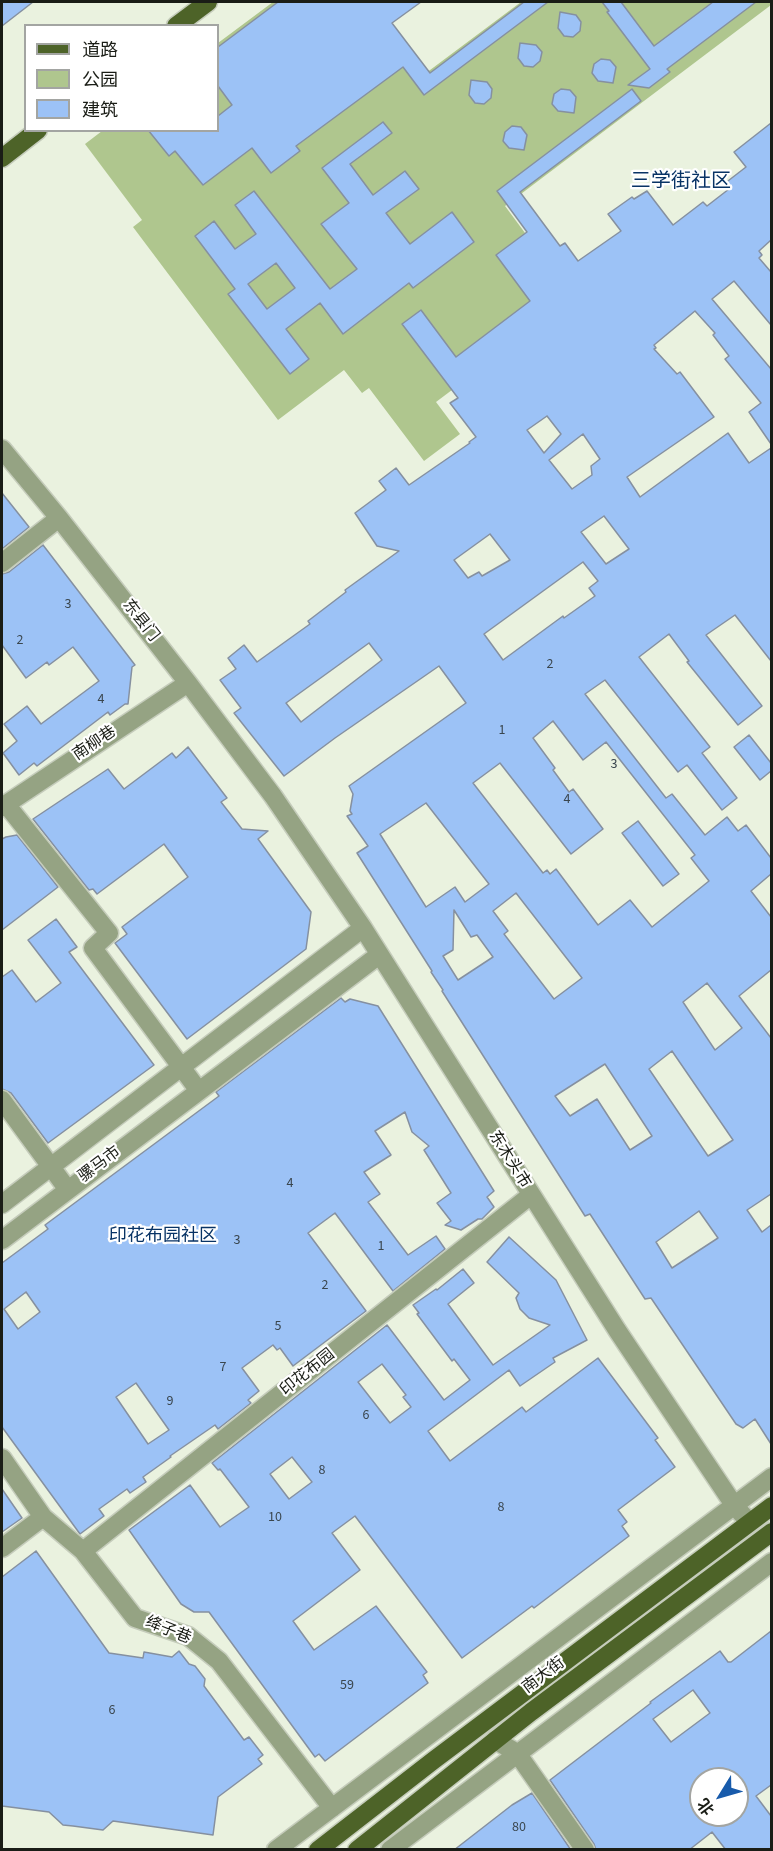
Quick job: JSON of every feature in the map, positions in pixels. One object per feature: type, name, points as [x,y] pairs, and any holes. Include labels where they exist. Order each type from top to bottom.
[{"type":"main road","points":[[179,24],[208,2]]},
{"type":"main road","points":[[2,158],[35,132]]},
{"type":"main road","name":"南大街","points":[[318,1850],[771,1506]]},
{"type":"main road","name":"南大街","points":[[357,1850],[495,1740],[769,1539]]},
{"type":"street","name":"东县门","points":[[2,449],[188,683],[273,796]]},
{"type":"street","points":[[2,563],[59,518]]},
{"type":"street","name":"南柳巷","points":[[4,805],[188,683]]},
{"type":"street","name":"东木头市","points":[[273,796],[363,928],[617,1330],[734,1505],[749,1522]]},
{"type":"street","points":[[4,805],[109,933],[93,948],[199,1091]]},
{"type":"street","name":"骡马市","points":[[2,1203],[363,928]]},
{"type":"street","name":"骡马市","points":[[2,1240],[379,955]]},
{"type":"street","points":[[2,1100],[68,1190]]},
{"type":"street","name":"印花布园","points":[[84,1551],[531,1195]]},
{"type":"street","name":"绛子巷","points":[[2,1458],[43,1516],[84,1551],[135,1618],[188,1636],[219,1661],[332,1808]]},
{"type":"street","points":[[276,1850],[771,1477]]},
{"type":"street","points":[[2,1548],[43,1516]]},
{"type":"street","points":[[390,1850],[771,1562]]},
{"type":"street","points":[[495,1740],[517,1754],[585,1850]]},
{"type":"green space","points":[[273,2],[357,2],[414,82],[521,2],[771,2],[771,5],[505,206],[525,233],[516,241],[565,305],[436,402],[460,434],[424,461],[369,388],[362,393],[344,370],[278,420],[133,227],[142,220],[85,144],[101,132],[219,132],[219,42]]},
{"type":"building","points":[[2,2],[33,2],[2,26]]},
{"type":"building","points":[[278,2],[421,2],[392,23],[430,73],[524,2],[548,2],[424,95],[403,67],[296,146],[300,151],[271,173],[252,148],[203,185],[175,151],[169,156],[150,132],[219,132],[219,115],[232,105],[219,87],[219,46]]},
{"type":"building","points":[[602,2],[621,2],[654,46],[713,2],[756,2],[667,69],[670,72],[649,88],[628,85],[650,69]]},
{"type":"building","points":[[560,12],[576,15],[581,22],[580,31],[573,37],[564,36],[558,28]]},
{"type":"building","points":[[520,43],[536,45],[542,52],[540,61],[533,67],[524,66],[518,58]]},
{"type":"building","points":[[601,59],[610,60],[616,67],[613,83],[598,81],[592,73],[594,64]]},
{"type":"building","points":[[471,80],[487,82],[492,89],[491,98],[484,104],[475,103],[469,95]]},
{"type":"building","points":[[561,89],[570,90],[576,97],[574,113],[558,111],[552,104],[554,94]]},
{"type":"building","points":[[632,89],[641,101],[520,192],[560,246],[565,243],[578,261],[621,231],[608,214],[632,197],[634,199],[647,191],[673,225],[703,202],[707,206],[729,189],[724,184],[746,167],[734,152],[771,123],[771,240],[759,251],[762,255],[759,258],[771,272],[771,325],[734,281],[712,299],[771,369],[771,444],[749,412],[761,403],[725,359],[729,356],[713,335],[715,333],[695,311],[654,345],[656,348],[654,349],[677,374],[680,372],[714,417],[627,477],[640,497],[728,433],[749,463],[771,448],[771,661],[735,615],[706,635],[762,706],[738,725],[687,662],[689,661],[669,634],[639,657],[710,747],[702,753],[737,798],[722,810],[687,765],[678,772],[605,680],[585,694],[666,798],[672,794],[705,835],[727,817],[738,831],[746,825],[771,858],[771,874],[751,891],[771,917],[771,970],[739,996],[771,1038],[771,1194],[747,1210],[762,1232],[771,1225],[771,1444],[755,1419],[743,1428],[736,1424],[651,1298],[645,1299],[590,1214],[585,1216],[357,853],[368,846],[347,816],[352,814],[350,811],[353,794],[349,786],[466,703],[439,666],[284,776],[234,713],[241,708],[220,680],[236,669],[228,658],[244,645],[257,662],[310,624],[308,621],[346,592],[345,590],[399,551],[377,546],[355,513],[386,490],[379,481],[396,468],[409,485],[476,437],[450,403],[458,398],[402,324],[421,310],[456,357],[530,301],[496,255],[527,232],[497,191]],"holes":[[[547,416],[561,434],[544,453],[527,430]],[[583,434],[600,459],[591,466],[592,475],[572,489],[549,460]],[[604,516],[629,549],[606,564],[581,532]],[[490,534],[510,560],[482,576],[479,572],[468,578],[454,560]],[[583,562],[598,581],[589,588],[595,596],[564,618],[563,616],[503,660],[484,634]],[[369,643],[382,660],[301,722],[286,703]],[[553,721],[583,760],[606,742],[695,855],[691,858],[709,881],[652,927],[630,900],[598,925],[556,869],[550,874],[547,870],[543,873],[473,783],[500,763],[571,854],[603,829],[573,789],[569,792],[553,770],[555,768],[533,738]],[[426,803],[489,884],[465,902],[455,887],[426,907],[380,834]],[[516,893],[582,978],[554,999],[504,934],[508,931],[493,911]],[[454,910],[471,937],[477,935],[493,957],[458,980],[443,956],[453,950]],[[707,983],[742,1028],[715,1050],[683,1002]],[[672,1051],[733,1140],[708,1156],[649,1069]],[[605,1064],[652,1136],[630,1150],[597,1099],[570,1116],[555,1096]],[[699,1211],[718,1238],[672,1268],[656,1242]]]},
{"type":"building","points":[[383,122],[392,133],[350,164],[373,195],[405,171],[419,189],[386,213],[410,244],[452,212],[474,242],[413,288],[409,283],[343,334],[320,303],[286,329],[309,359],[290,374],[228,294],[235,289],[195,236],[214,221],[235,249],[256,234],[235,205],[254,191],[330,289],[357,269],[321,224],[349,203],[322,168]],"holes":[[[276,263],[295,288],[267,309],[248,284]]]},
{"type":"building","points":[[512,126],[521,127],[527,135],[524,150],[509,148],[503,141],[505,132]]},
{"type":"building","points":[[2,493],[29,527],[2,549]]},
{"type":"building","points":[[43,545],[135,665],[132,667],[128,704],[110,715],[108,712],[37,766],[34,763],[19,775],[3,753],[17,741],[4,724],[27,706],[41,724],[99,681],[73,647],[49,665],[47,662],[26,678],[2,645],[2,574],[9,572]]},
{"type":"building","points":[[749,735],[771,763],[771,771],[760,780],[734,747]]},
{"type":"building","points":[[188,747],[227,798],[221,802],[242,829],[268,831],[258,839],[311,912],[306,949],[187,1039],[115,943],[127,934],[122,927],[188,877],[164,844],[97,894],[93,889],[89,890],[33,819],[108,769],[124,789],[172,753],[176,758]]},
{"type":"building","points":[[638,821],[679,874],[663,886],[622,833]]},
{"type":"building","points":[[17,835],[58,887],[2,930],[2,839]]},
{"type":"building","points":[[56,919],[77,947],[69,952],[154,1065],[48,1143],[11,1093],[2,1089],[2,977],[12,970],[36,1002],[61,983],[28,940]]},
{"type":"building","points":[[341,998],[345,1002],[350,999],[378,1006],[494,1191],[487,1197],[494,1207],[482,1219],[478,1219],[461,1230],[445,1225],[451,1221],[437,1203],[451,1193],[424,1150],[429,1146],[412,1132],[405,1112],[375,1131],[391,1155],[364,1172],[380,1194],[368,1202],[408,1255],[436,1236],[445,1249],[393,1291],[335,1213],[308,1233],[366,1311],[293,1366],[280,1348],[277,1350],[273,1345],[242,1368],[259,1391],[248,1400],[251,1403],[218,1429],[215,1425],[170,1456],[143,1477],[146,1482],[130,1493],[127,1489],[99,1509],[104,1516],[80,1534],[2,1427],[2,1263],[48,1229],[45,1225],[219,1096],[216,1092]],"holes":[[[26,1292],[40,1312],[18,1329],[4,1309]],[[136,1383],[169,1430],[148,1444],[116,1397]]]},
{"type":"building","points":[[509,1237],[556,1280],[587,1340],[553,1358],[555,1362],[520,1386],[509,1370],[428,1431],[450,1461],[522,1407],[526,1412],[598,1358],[658,1438],[655,1440],[675,1467],[618,1510],[627,1522],[622,1526],[629,1536],[534,1608],[532,1606],[462,1658],[355,1516],[332,1533],[360,1570],[293,1621],[314,1650],[376,1606],[427,1672],[423,1675],[428,1683],[325,1761],[319,1754],[315,1757],[209,1612],[194,1612],[181,1604],[129,1530],[190,1485],[220,1527],[249,1507],[220,1469],[218,1470],[212,1463],[387,1325],[444,1400],[470,1380],[454,1359],[452,1361],[417,1314],[419,1313],[413,1305],[437,1290],[463,1269],[474,1283],[448,1304],[493,1365],[550,1325],[529,1318],[520,1309],[516,1298],[519,1293],[487,1262]],"holes":[[[382,1364],[406,1395],[403,1397],[411,1407],[390,1423],[358,1382]],[[292,1457],[312,1482],[289,1499],[270,1474]]]},
{"type":"building","points":[[2,1489],[22,1518],[2,1532]]},
{"type":"building","points":[[36,1551],[109,1653],[143,1658],[144,1652],[172,1657],[179,1651],[205,1679],[204,1686],[244,1740],[249,1737],[263,1755],[258,1759],[262,1764],[218,1797],[213,1835],[113,1821],[103,1830],[63,1825],[49,1812],[2,1806],[2,1577]]},
{"type":"building","points":[[771,1631],[771,1785],[756,1796],[771,1816],[771,1850],[726,1850],[712,1832],[689,1850],[596,1850],[550,1780],[720,1651],[728,1662]],"holes":[[[693,1690],[710,1713],[671,1742],[653,1719]]]},
{"type":"building","points":[[532,1793],[571,1850],[454,1850],[512,1805]]},
{"type":"district","name":"三学街社区","points":[[681,183]]},
{"type":"district","name":"印花布园社区","points":[[163,1237]]}]
